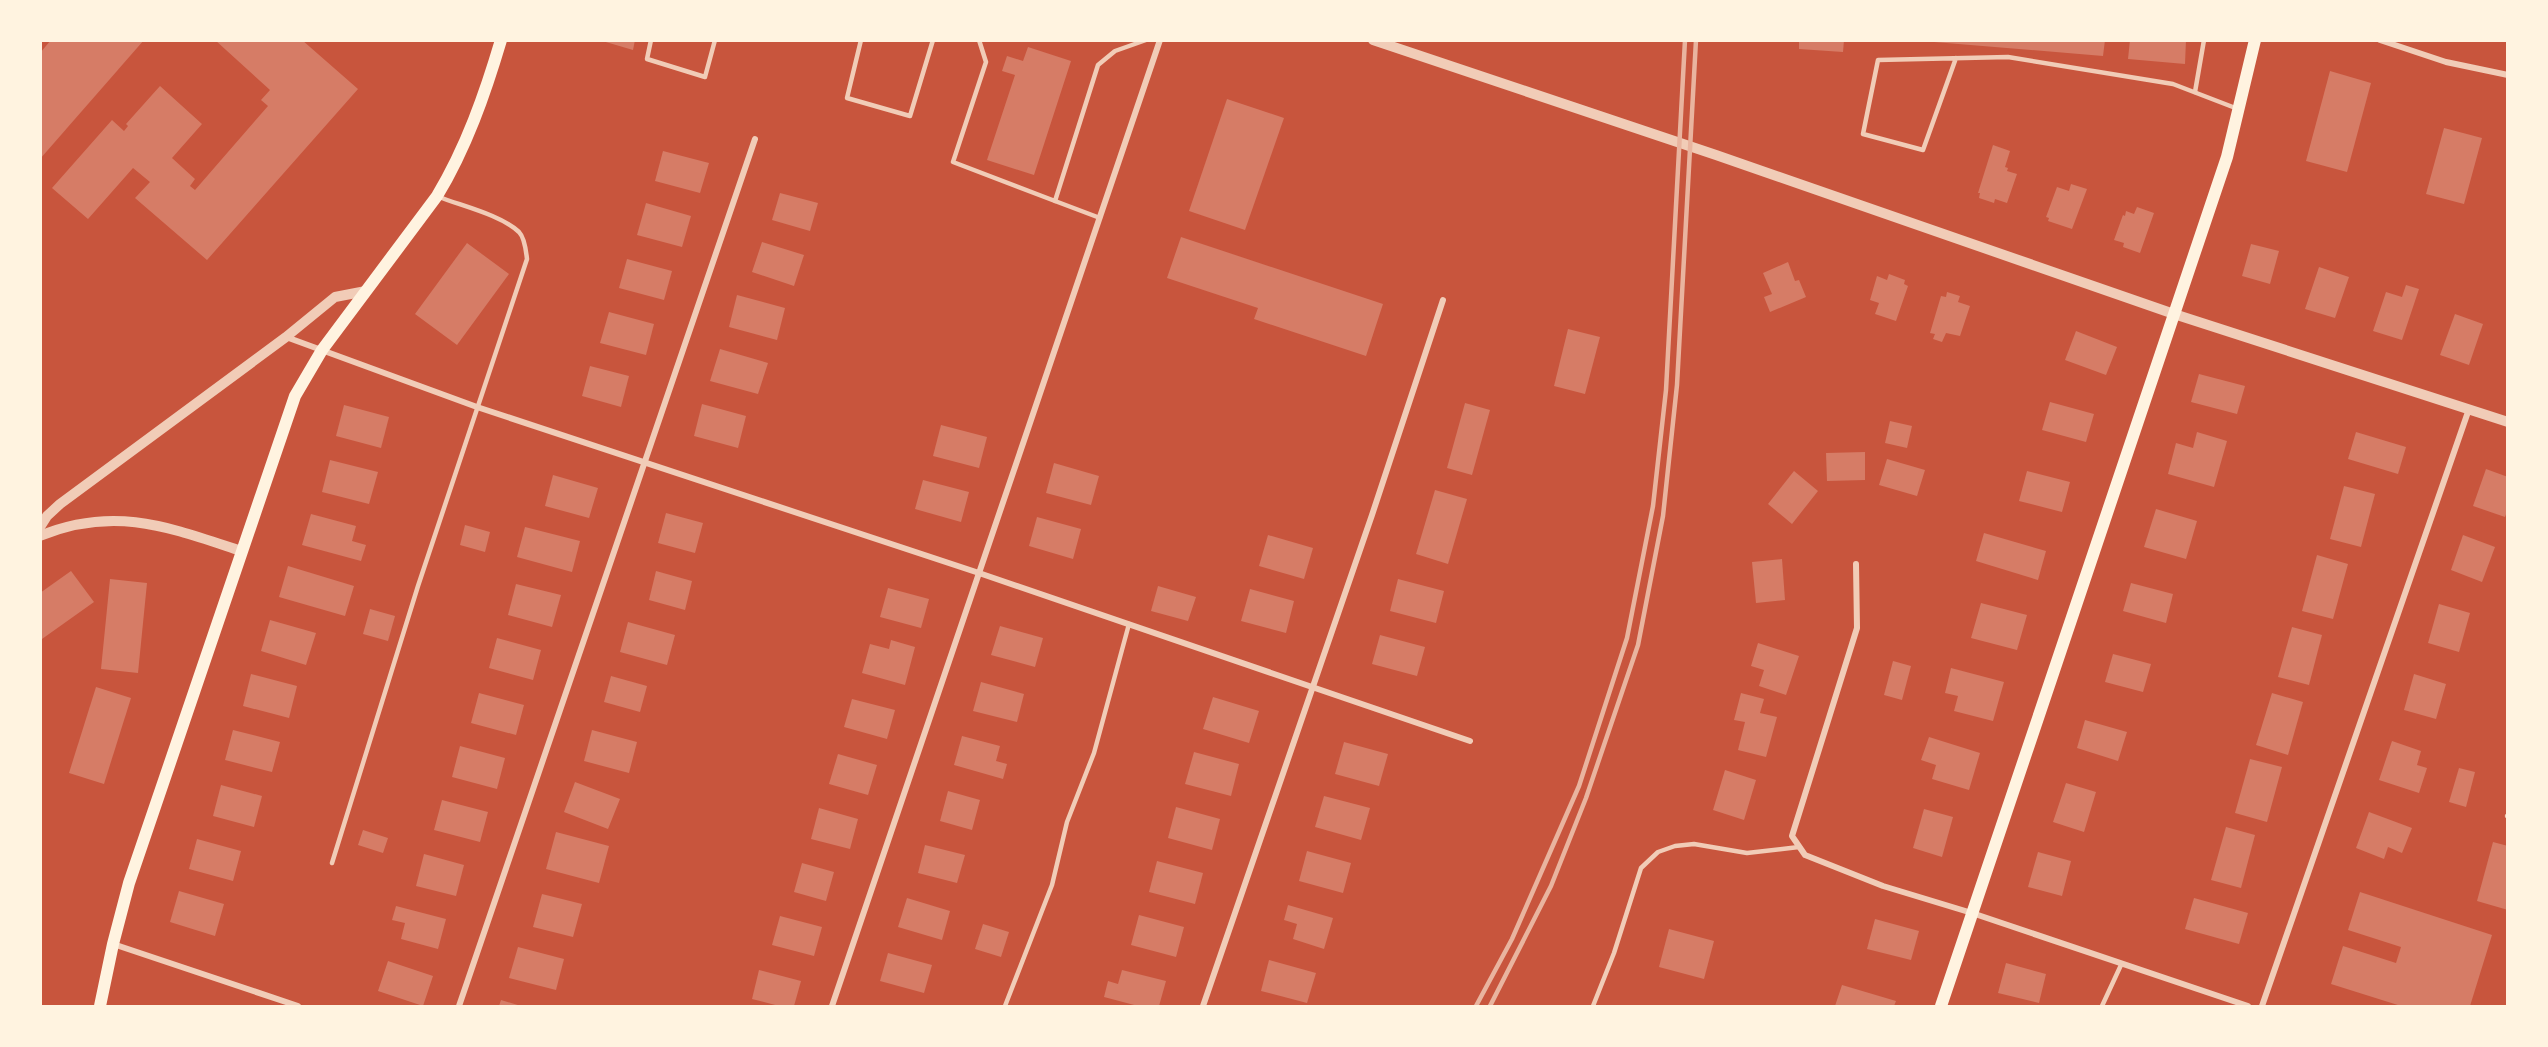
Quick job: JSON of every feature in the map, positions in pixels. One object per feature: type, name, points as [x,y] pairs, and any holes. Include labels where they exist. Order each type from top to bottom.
[{"type":"main road","points":[[100,1006],[112,944],[129,883],[295,396],[322,350],[437,196],[486,92],[501,40]]},
{"type":"main road","points":[[1941,1006],[2227,157],[2255,40]]},
{"type":"street","points":[[832,1006],[1160,40]]},
{"type":"street","points":[[1373,40],[1716,155],[2174,314],[2508,422]]},
{"type":"street","points":[[2380,40],[2446,62],[2508,75]]},
{"type":"street","points":[[459,1006],[755,139]]},
{"type":"street","points":[[40,527],[47,516],[60,504],[286,337],[335,297],[366,291]]},
{"type":"street","points":[[1203,1006],[1443,300]]},
{"type":"street","points":[[286,337],[477,406],[979,573],[1470,741]]},
{"type":"street","points":[[2262,1006],[2469,409]]},
{"type":"street","points":[[40,536],[54,530],[101,522],[146,522],[241,551]]},
{"type":"street","points":[[1856,564],[1857,628],[1792,836],[1805,855],[1883,886],[1972,913],[2248,1006]]},
{"type":"street","points":[[112,944],[298,1006]]},
{"type":"lane","points":[[651,40],[647,59],[705,77],[715,40]]},
{"type":"lane","points":[[861,40],[847,98],[910,116],[933,40]]},
{"type":"lane","points":[[979,40],[986,63],[953,162],[1100,218]]},
{"type":"lane","points":[[1055,201],[1098,65],[1115,51],[1146,40]]},
{"type":"lane","points":[[2195,92],[2204,40]]},
{"type":"lane","points":[[1956,58],[1923,150],[1863,134],[1878,60],[1956,58],[2008,57],[2173,84],[2238,110]]},
{"type":"lane","points":[[332,863],[418,586],[527,259],[520,233],[502,222],[437,196]]},
{"type":"lane","points":[[1005,1006],[1052,885],[1067,822],[1094,753],[1129,624]]},
{"type":"lane","points":[[1593,1006],[1614,953],[1641,868],[1658,852],[1675,846],[1694,844],[1747,852],[1799,847]]},
{"type":"lane","points":[[2102,1006],[2121,965]]},
{"type":"building","points":[[51,40],[144,40],[40,159],[40,53]]},
{"type":"building","points":[[215,40],[302,40],[358,89],[207,260],[135,198],[150,182],[133,168],[88,219],[52,188],[112,120],[124,131],[128,126],[126,124],[160,86],[202,124],[172,158],[195,179],[190,186],[195,190],[268,106],[261,100],[270,90]]},
{"type":"building","points":[[599,40],[635,40],[633,50]]},
{"type":"building","points":[[1799,40],[1844,40],[1843,52],[1799,49]]},
{"type":"building","points":[[1910,40],[2105,40],[2103,56]]},
{"type":"building","points":[[2130,40],[2186,40],[2185,64],[2128,59]]},
{"type":"building","points":[[1028,47],[1071,61],[1034,175],[987,160],[1015,75],[1002,71],[1007,56],[1023,61]]},
{"type":"building","points":[[2330,71],[2371,83],[2347,172],[2306,161]]},
{"type":"building","points":[[1227,99],[1284,118],[1245,230],[1189,211]]},
{"type":"building","points":[[2444,128],[2482,138],[2464,204],[2426,194]]},
{"type":"building","points":[[1993,145],[2010,151],[2005,167],[2008,168],[2007,171],[2017,174],[2007,203],[1995,199],[1994,203],[1979,198],[1980,193],[1978,193]]},
{"type":"building","points":[[663,151],[709,163],[700,193],[655,181]]},
{"type":"building","points":[[2071,184],[2087,189],[2072,229],[2048,221],[2049,218],[2046,217],[2057,187],[2069,191]]},
{"type":"building","points":[[780,193],[818,203],[810,231],[772,220]]},
{"type":"building","points":[[646,203],[691,216],[682,247],[637,235]]},
{"type":"building","points":[[2137,207],[2154,213],[2140,253],[2123,247],[2124,243],[2114,240],[2123,215],[2125,216],[2126,211],[2134,214]]},
{"type":"building","points":[[1181,237],[1383,304],[1366,356],[1254,319],[1258,308],[1167,278]]},
{"type":"building","points":[[762,242],[804,255],[794,286],[752,272]]},
{"type":"building","points":[[467,243],[509,274],[457,345],[415,314]]},
{"type":"building","points":[[2251,244],[2279,251],[2270,284],[2242,276]]},
{"type":"building","points":[[627,259],[672,271],[664,300],[619,288]]},
{"type":"building","points":[[1788,262],[1795,281],[1799,280],[1806,297],[1770,312],[1764,297],[1772,294],[1763,273]]},
{"type":"building","points":[[2319,267],[2349,277],[2335,318],[2305,309]]},
{"type":"building","points":[[1889,274],[1905,280],[1904,284],[1908,286],[1896,321],[1875,314],[1879,303],[1870,300],[1877,276],[1887,280]]},
{"type":"building","points":[[2406,285],[2419,289],[2402,340],[2373,331],[2386,292],[2402,297]]},
{"type":"building","points":[[1947,292],[1960,296],[1958,302],[1970,306],[1960,336],[1946,333],[1942,342],[1933,339],[1935,334],[1930,333],[1941,296],[1946,297]]},
{"type":"building","points":[[737,295],[785,308],[777,340],[729,327]]},
{"type":"building","points":[[609,312],[654,324],[646,355],[600,343]]},
{"type":"building","points":[[2455,314],[2483,324],[2469,365],[2440,355]]},
{"type":"building","points":[[1568,329],[1600,337],[1585,394],[1554,386]]},
{"type":"building","points":[[2076,331],[2117,347],[2106,375],[2065,360]]},
{"type":"building","points":[[720,349],[768,363],[758,394],[710,381]]},
{"type":"building","points":[[590,366],[629,376],[621,407],[582,396]]},
{"type":"building","points":[[2199,374],[2245,386],[2237,414],[2191,402]]},
{"type":"building","points":[[2050,402],[2094,414],[2086,442],[2042,430]]},
{"type":"building","points":[[1465,403],[1490,410],[1472,475],[1447,468]]},
{"type":"building","points":[[702,404],[746,416],[738,448],[694,436]]},
{"type":"building","points":[[344,405],[389,417],[381,448],[336,436]]},
{"type":"building","points":[[1890,421],[1912,426],[1907,448],[1885,443]]},
{"type":"building","points":[[941,425],[987,437],[979,468],[933,456]]},
{"type":"building","points":[[2197,432],[2227,441],[2214,487],[2168,474],[2176,443],[2193,448]]},
{"type":"building","points":[[2356,432],[2406,447],[2398,474],[2348,459]]},
{"type":"building","points":[[1865,452],[1865,480],[1827,481],[1826,453]]},
{"type":"building","points":[[1887,459],[1925,470],[1917,496],[1879,485]]},
{"type":"building","points":[[330,460],[378,472],[369,504],[322,492]]},
{"type":"building","points":[[1054,463],[1099,476],[1091,505],[1046,493]]},
{"type":"building","points":[[2486,469],[2508,477],[2508,509],[2505,517],[2473,506]]},
{"type":"building","points":[[1794,471],[1818,491],[1792,524],[1768,504]]},
{"type":"building","points":[[2027,471],[2070,482],[2062,512],[2019,501]]},
{"type":"building","points":[[553,475],[598,488],[589,518],[545,506]]},
{"type":"building","points":[[923,480],[969,492],[961,522],[915,509]]},
{"type":"building","points":[[2344,486],[2375,494],[2361,547],[2330,539]]},
{"type":"building","points":[[1435,490],[1467,499],[1448,564],[1416,554]]},
{"type":"building","points":[[2156,509],[2197,521],[2186,559],[2144,547]]},
{"type":"building","points":[[666,513],[703,523],[695,553],[658,543]]},
{"type":"building","points":[[311,514],[356,526],[352,541],[366,545],[361,561],[302,545]]},
{"type":"building","points":[[1037,517],[1081,529],[1073,559],[1029,546]]},
{"type":"building","points":[[465,525],[490,532],[485,552],[460,545]]},
{"type":"building","points":[[525,527],[580,541],[572,572],[517,557]]},
{"type":"building","points":[[1984,533],[2046,551],[2038,580],[1976,561]]},
{"type":"building","points":[[1268,535],[1313,548],[1304,579],[1259,566]]},
{"type":"building","points":[[2463,535],[2495,547],[2482,582],[2451,570]]},
{"type":"building","points":[[2317,555],[2348,564],[2333,619],[2302,611]]},
{"type":"building","points":[[1782,559],[1785,600],[1756,603],[1752,562]]},
{"type":"building","points":[[288,566],[354,586],[345,616],[279,597]]},
{"type":"building","points":[[71,571],[94,602],[42,639],[40,593]]},
{"type":"building","points":[[656,571],[692,581],[685,610],[649,600]]},
{"type":"building","points":[[110,579],[147,583],[138,673],[101,669]]},
{"type":"building","points":[[1398,579],[1444,591],[1436,623],[1390,611]]},
{"type":"building","points":[[2131,583],[2173,594],[2166,623],[2123,611]]},
{"type":"building","points":[[516,584],[561,595],[552,627],[508,615]]},
{"type":"building","points":[[1158,586],[1196,597],[1188,621],[1151,611]]},
{"type":"building","points":[[888,588],[929,599],[921,628],[880,617]]},
{"type":"building","points":[[1250,589],[1294,601],[1286,633],[1241,621]]},
{"type":"building","points":[[1981,603],[2027,615],[2017,650],[1971,638]]},
{"type":"building","points":[[2439,604],[2470,613],[2459,652],[2428,643]]},
{"type":"building","points":[[370,609],[395,616],[388,641],[363,634]]},
{"type":"building","points":[[270,620],[316,633],[306,665],[261,651]]},
{"type":"building","points":[[628,622],[675,635],[667,665],[620,652]]},
{"type":"building","points":[[1000,626],[1043,638],[1035,667],[991,655]]},
{"type":"building","points":[[2292,627],[2322,635],[2309,685],[2278,677]]},
{"type":"building","points":[[1380,635],[1425,647],[1417,676],[1372,664]]},
{"type":"building","points":[[497,638],[541,650],[533,680],[489,668]]},
{"type":"building","points":[[891,640],[915,647],[905,685],[862,673],[870,644],[889,649]]},
{"type":"building","points":[[1758,643],[1799,656],[1786,695],[1759,686],[1764,670],[1751,666]]},
{"type":"building","points":[[2113,654],[2151,664],[2143,692],[2105,682]]},
{"type":"building","points":[[1893,661],[1911,666],[1902,700],[1884,695]]},
{"type":"building","points":[[1951,668],[2004,682],[1993,721],[1954,711],[1958,696],[1945,693]]},
{"type":"building","points":[[251,674],[297,686],[289,718],[243,706]]},
{"type":"building","points":[[2414,674],[2446,684],[2436,719],[2404,710]]},
{"type":"building","points":[[611,676],[647,686],[640,712],[604,702]]},
{"type":"building","points":[[981,682],[1024,694],[1017,722],[973,711]]},
{"type":"building","points":[[96,687],[131,698],[104,784],[69,773]]},
{"type":"building","points":[[479,693],[524,705],[516,735],[471,723]]},
{"type":"building","points":[[1741,693],[1764,699],[1760,713],[1777,717],[1766,757],[1738,750],[1745,722],[1734,720]]},
{"type":"building","points":[[2272,693],[2303,702],[2288,755],[2256,745]]},
{"type":"building","points":[[1213,697],[1259,711],[1249,743],[1203,729]]},
{"type":"building","points":[[852,699],[895,710],[887,739],[844,727]]},
{"type":"building","points":[[2085,720],[2127,732],[2118,761],[2077,748]]},
{"type":"building","points":[[233,730],[280,742],[272,772],[225,760]]},
{"type":"building","points":[[592,730],[637,742],[629,773],[584,761]]},
{"type":"building","points":[[962,736],[1000,746],[996,761],[1007,764],[1003,779],[954,765]]},
{"type":"building","points":[[1929,737],[1980,753],[1969,790],[1932,779],[1936,765],[1921,760]]},
{"type":"building","points":[[2392,741],[2421,751],[2417,765],[2427,768],[2419,793],[2379,780]]},
{"type":"building","points":[[1344,742],[1388,754],[1379,786],[1335,774]]},
{"type":"building","points":[[460,746],[505,758],[497,789],[452,777]]},
{"type":"building","points":[[1194,752],[1239,764],[1231,796],[1185,784]]},
{"type":"building","points":[[838,754],[877,765],[868,795],[829,784]]},
{"type":"building","points":[[2250,759],[2282,767],[2267,822],[2235,813]]},
{"type":"building","points":[[2459,768],[2475,772],[2466,807],[2449,802]]},
{"type":"building","points":[[1725,770],[1756,780],[1744,820],[1713,810]]},
{"type":"building","points":[[575,782],[620,799],[608,829],[564,812]]},
{"type":"building","points":[[2066,783],[2096,792],[2084,832],[2053,822]]},
{"type":"building","points":[[221,785],[262,796],[254,827],[213,816]]},
{"type":"building","points":[[948,791],[980,800],[972,830],[940,821]]},
{"type":"building","points":[[1324,796],[1370,808],[1361,840],[1315,827]]},
{"type":"building","points":[[442,800],[488,812],[480,842],[434,830]]},
{"type":"building","points":[[1176,807],[1220,819],[1212,850],[1168,838]]},
{"type":"building","points":[[819,808],[858,819],[850,849],[811,839]]},
{"type":"building","points":[[1924,809],[1953,817],[1942,857],[1913,848]]},
{"type":"building","points":[[2369,812],[2412,828],[2402,853],[2388,847],[2384,859],[2356,848]]},
{"type":"building","points":[[2226,827],[2255,835],[2241,888],[2211,880]]},
{"type":"building","points":[[363,830],[388,838],[383,853],[358,845]]},
{"type":"building","points":[[556,832],[609,846],[599,883],[546,869]]},
{"type":"building","points":[[197,839],[241,851],[233,881],[189,869]]},
{"type":"building","points":[[2493,842],[2508,846],[2508,910],[2477,901]]},
{"type":"building","points":[[925,845],[965,855],[957,883],[918,873]]},
{"type":"building","points":[[1307,851],[1351,863],[1343,893],[1299,881]]},
{"type":"building","points":[[2038,852],[2071,861],[2062,896],[2028,887]]},
{"type":"building","points":[[424,854],[464,865],[456,896],[416,886]]},
{"type":"building","points":[[1157,861],[1203,873],[1195,904],[1149,892]]},
{"type":"building","points":[[802,863],[834,872],[826,901],[794,892]]},
{"type":"building","points":[[179,891],[224,904],[215,936],[170,922]]},
{"type":"building","points":[[2360,892],[2492,935],[2470,1006],[2401,1006],[2331,984],[2343,946],[2396,963],[2401,947],[2348,930]]},
{"type":"building","points":[[542,894],[582,904],[573,937],[533,927]]},
{"type":"building","points":[[907,898],[950,911],[942,940],[898,927]]},
{"type":"building","points":[[2194,898],[2248,913],[2239,944],[2185,929]]},
{"type":"building","points":[[1288,905],[1333,918],[1324,949],[1293,939],[1297,924],[1284,920]]},
{"type":"building","points":[[396,906],[446,919],[438,949],[401,939],[405,923],[392,920]]},
{"type":"building","points":[[1139,915],[1184,927],[1176,957],[1131,945]]},
{"type":"building","points":[[780,916],[822,927],[814,956],[772,945]]},
{"type":"building","points":[[1875,919],[1919,931],[1911,960],[1867,949]]},
{"type":"building","points":[[983,924],[1009,932],[1001,957],[975,949]]},
{"type":"building","points":[[1669,929],[1714,941],[1704,979],[1659,967]]},
{"type":"building","points":[[518,947],[564,959],[556,990],[509,978]]},
{"type":"building","points":[[888,953],[932,965],[924,993],[880,981]]},
{"type":"building","points":[[1269,960],[1316,973],[1307,1003],[1261,991]]},
{"type":"building","points":[[388,961],[433,976],[423,1006],[378,991]]},
{"type":"building","points":[[2006,963],[2046,974],[2039,1003],[1998,993]]},
{"type":"building","points":[[759,970],[801,981],[794,1006],[779,1006],[752,999]]},
{"type":"building","points":[[1122,970],[1166,981],[1159,1006],[1138,1006],[1104,997],[1108,981],[1118,984]]},
{"type":"building","points":[[1842,985],[1896,1001],[1894,1006],[1835,1006]]},
{"type":"building","points":[[501,1000],[521,1006],[499,1006]]},
{"type":"railway","points":[[1476,1006],[1512,939],[1579,786],[1627,638],[1653,506],[1666,390],[1685,40]]},
{"type":"railway","points":[[1490,1006],[1551,886],[1586,798],[1638,645],[1663,516],[1677,385],[1696,40]]}]
